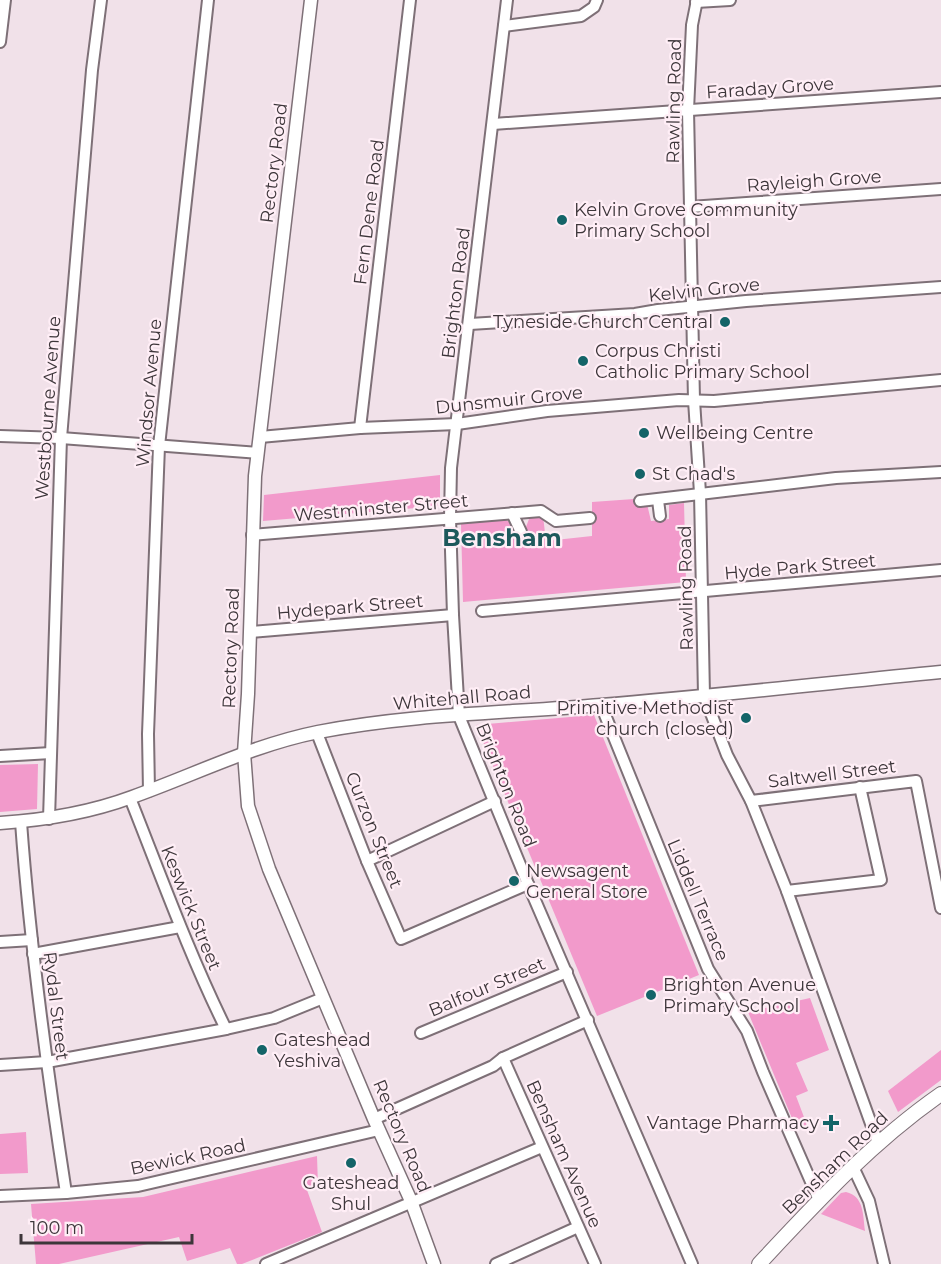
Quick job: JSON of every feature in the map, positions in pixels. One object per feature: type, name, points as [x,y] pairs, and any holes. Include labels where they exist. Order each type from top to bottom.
[{"type":"main road","name":"Bensham Road","points":[[759,1264],[819,1200],[878,1143],[941,1094]]},
{"type":"street","points":[[0,42],[5,0]]},
{"type":"street","name":"Westbourne Avenue","points":[[49,819],[61,438],[92,70],[101,0]]},
{"type":"street","name":"Windsor Avenue","points":[[149,791],[148,734],[159,446],[208,0]]},
{"type":"street","name":"Rectory Road","points":[[311,0],[258,453],[252,535],[244,753],[249,806],[269,869],[411,1201],[434,1264]]},
{"type":"street","name":"Fern Dene Road","points":[[360,428],[410,0]]},
{"type":"street","name":"Brighton Road","points":[[507,0],[451,468],[453,615],[459,716],[528,884],[692,1264]]},
{"type":"street","points":[[504,26],[581,16],[594,7],[597,0]]},
{"type":"street","points":[[697,1],[730,0]]},
{"type":"street","name":"Rawling Road","points":[[697,1],[692,25],[688,110],[694,400],[700,493],[704,695],[727,754],[751,801],[788,891],[878,1143]]},
{"type":"street","name":"Faraday Grove","points":[[493,124],[941,92]]},
{"type":"street","name":"Rayleigh Grove","points":[[690,207],[941,189]]},
{"type":"street","name":"Kelvin Grove","points":[[470,324],[549,321],[635,314],[658,309],[941,287]]},
{"type":"street","name":"Dunsmuir Grove","points":[[260,437],[360,428],[457,424],[547,411],[694,400],[714,401],[941,380]]},
{"type":"street","points":[[0,436],[61,438],[258,453]]},
{"type":"street","points":[[640,501],[836,478],[941,472]]},
{"type":"street","points":[[658,500],[660,516]]},
{"type":"street","name":"Westminster Street","points":[[252,535],[541,511],[556,521],[590,518]]},
{"type":"street","points":[[512,513],[521,532]]},
{"type":"street","name":"Hyde Park Street","points":[[482,611],[941,570]]},
{"type":"street","name":"Hydepark Street","points":[[250,632],[453,615]]},
{"type":"street","name":"Whitehall Road","points":[[0,823],[49,819],[79,813],[130,798],[244,753],[317,733],[383,723],[602,705],[941,672]]},
{"type":"street","name":"Liddell Terrace","points":[[602,705],[708,969],[747,1031],[819,1200]]},
{"type":"street","name":"Curzon Street","points":[[317,733],[367,861],[401,939],[528,884]]},
{"type":"street","points":[[0,756],[51,753]]},
{"type":"street","name":"Saltwell Street","points":[[751,801],[916,781],[941,908]]},
{"type":"street","points":[[788,891],[881,880],[860,787]]},
{"type":"street","name":"Keswick Street","points":[[130,798],[180,927],[226,1029]]},
{"type":"street","points":[[367,861],[495,801]]},
{"type":"street","name":"Rydal Street","points":[[21,822],[46,1062],[66,1193]]},
{"type":"street","points":[[33,954],[180,927]]},
{"type":"street","points":[[0,942],[32,940]]},
{"type":"street","name":"Balfour Street","points":[[421,1033],[567,972]]},
{"type":"street","points":[[0,1065],[46,1062],[226,1029],[274,1018],[323,998]]},
{"type":"street","name":"Bewick Road","points":[[0,1196],[138,1186],[377,1125],[494,1066],[503,1058],[588,1020]]},
{"type":"street","name":"Bensham Avenue","points":[[503,1058],[595,1264]]},
{"type":"street","points":[[266,1264],[542,1147]]},
{"type":"street","points":[[853,1167],[869,1201],[884,1264]]},
{"type":"street","points":[[496,1264],[578,1227]]},
{"type":"shaded area","points":[[440,475],[440,506],[263,521],[264,495]]},
{"type":"shaded area","points":[[634,499],[635,505],[647,504],[651,521],[669,519],[669,505],[684,503],[686,582],[463,602],[461,524],[505,519],[519,539],[528,534],[526,527],[529,519],[534,515],[543,516],[546,541],[592,536],[592,502]]},
{"type":"shaded area","points":[[594,715],[699,975],[597,1016],[476,725]]},
{"type":"shaded area","points":[[38,764],[37,809],[0,812],[0,765]]},
{"type":"shaded area","points":[[810,998],[829,1050],[796,1063],[808,1091],[796,1096],[807,1125],[796,1128],[748,1012]]},
{"type":"shaded area","points":[[941,1050],[941,1080],[898,1112],[888,1091]]},
{"type":"shaded area","points":[[26,1132],[28,1173],[0,1174],[0,1134]]},
{"type":"shaded area","points":[[317,1156],[318,1186],[307,1190],[322,1232],[242,1264],[237,1264],[230,1248],[187,1261],[179,1237],[59,1264],[36,1264],[31,1204],[143,1197]]},
{"type":"shaded area","points":[[841,1193],[852,1194],[859,1202],[865,1231],[821,1214]]},
{"type":"place","name":"Kelvin Grove Community Primary School","points":[[562,220]]},
{"type":"place","name":"Tyneside Church Central","points":[[725,322]]},
{"type":"place","name":"Corpus Christi Catholic Primary School","points":[[583,361]]},
{"type":"place","name":"Wellbeing Centre","points":[[644,433]]},
{"type":"place","name":"St Chad's","points":[[640,474]]},
{"type":"place","name":"Primitive Methodist church (closed)","points":[[746,718]]},
{"type":"place","name":"Newsagent General Store","points":[[514,881]]},
{"type":"place","name":"Brighton Avenue Primary School","points":[[651,995]]},
{"type":"place","name":"Gateshead Yeshiva","points":[[262,1050]]},
{"type":"place","name":"Vantage Pharmacy","points":[[831,1123]]},
{"type":"place","name":"Gateshead Shul","points":[[351,1163]]},
{"type":"district","name":"Bensham","points":[[502,538]]}]
